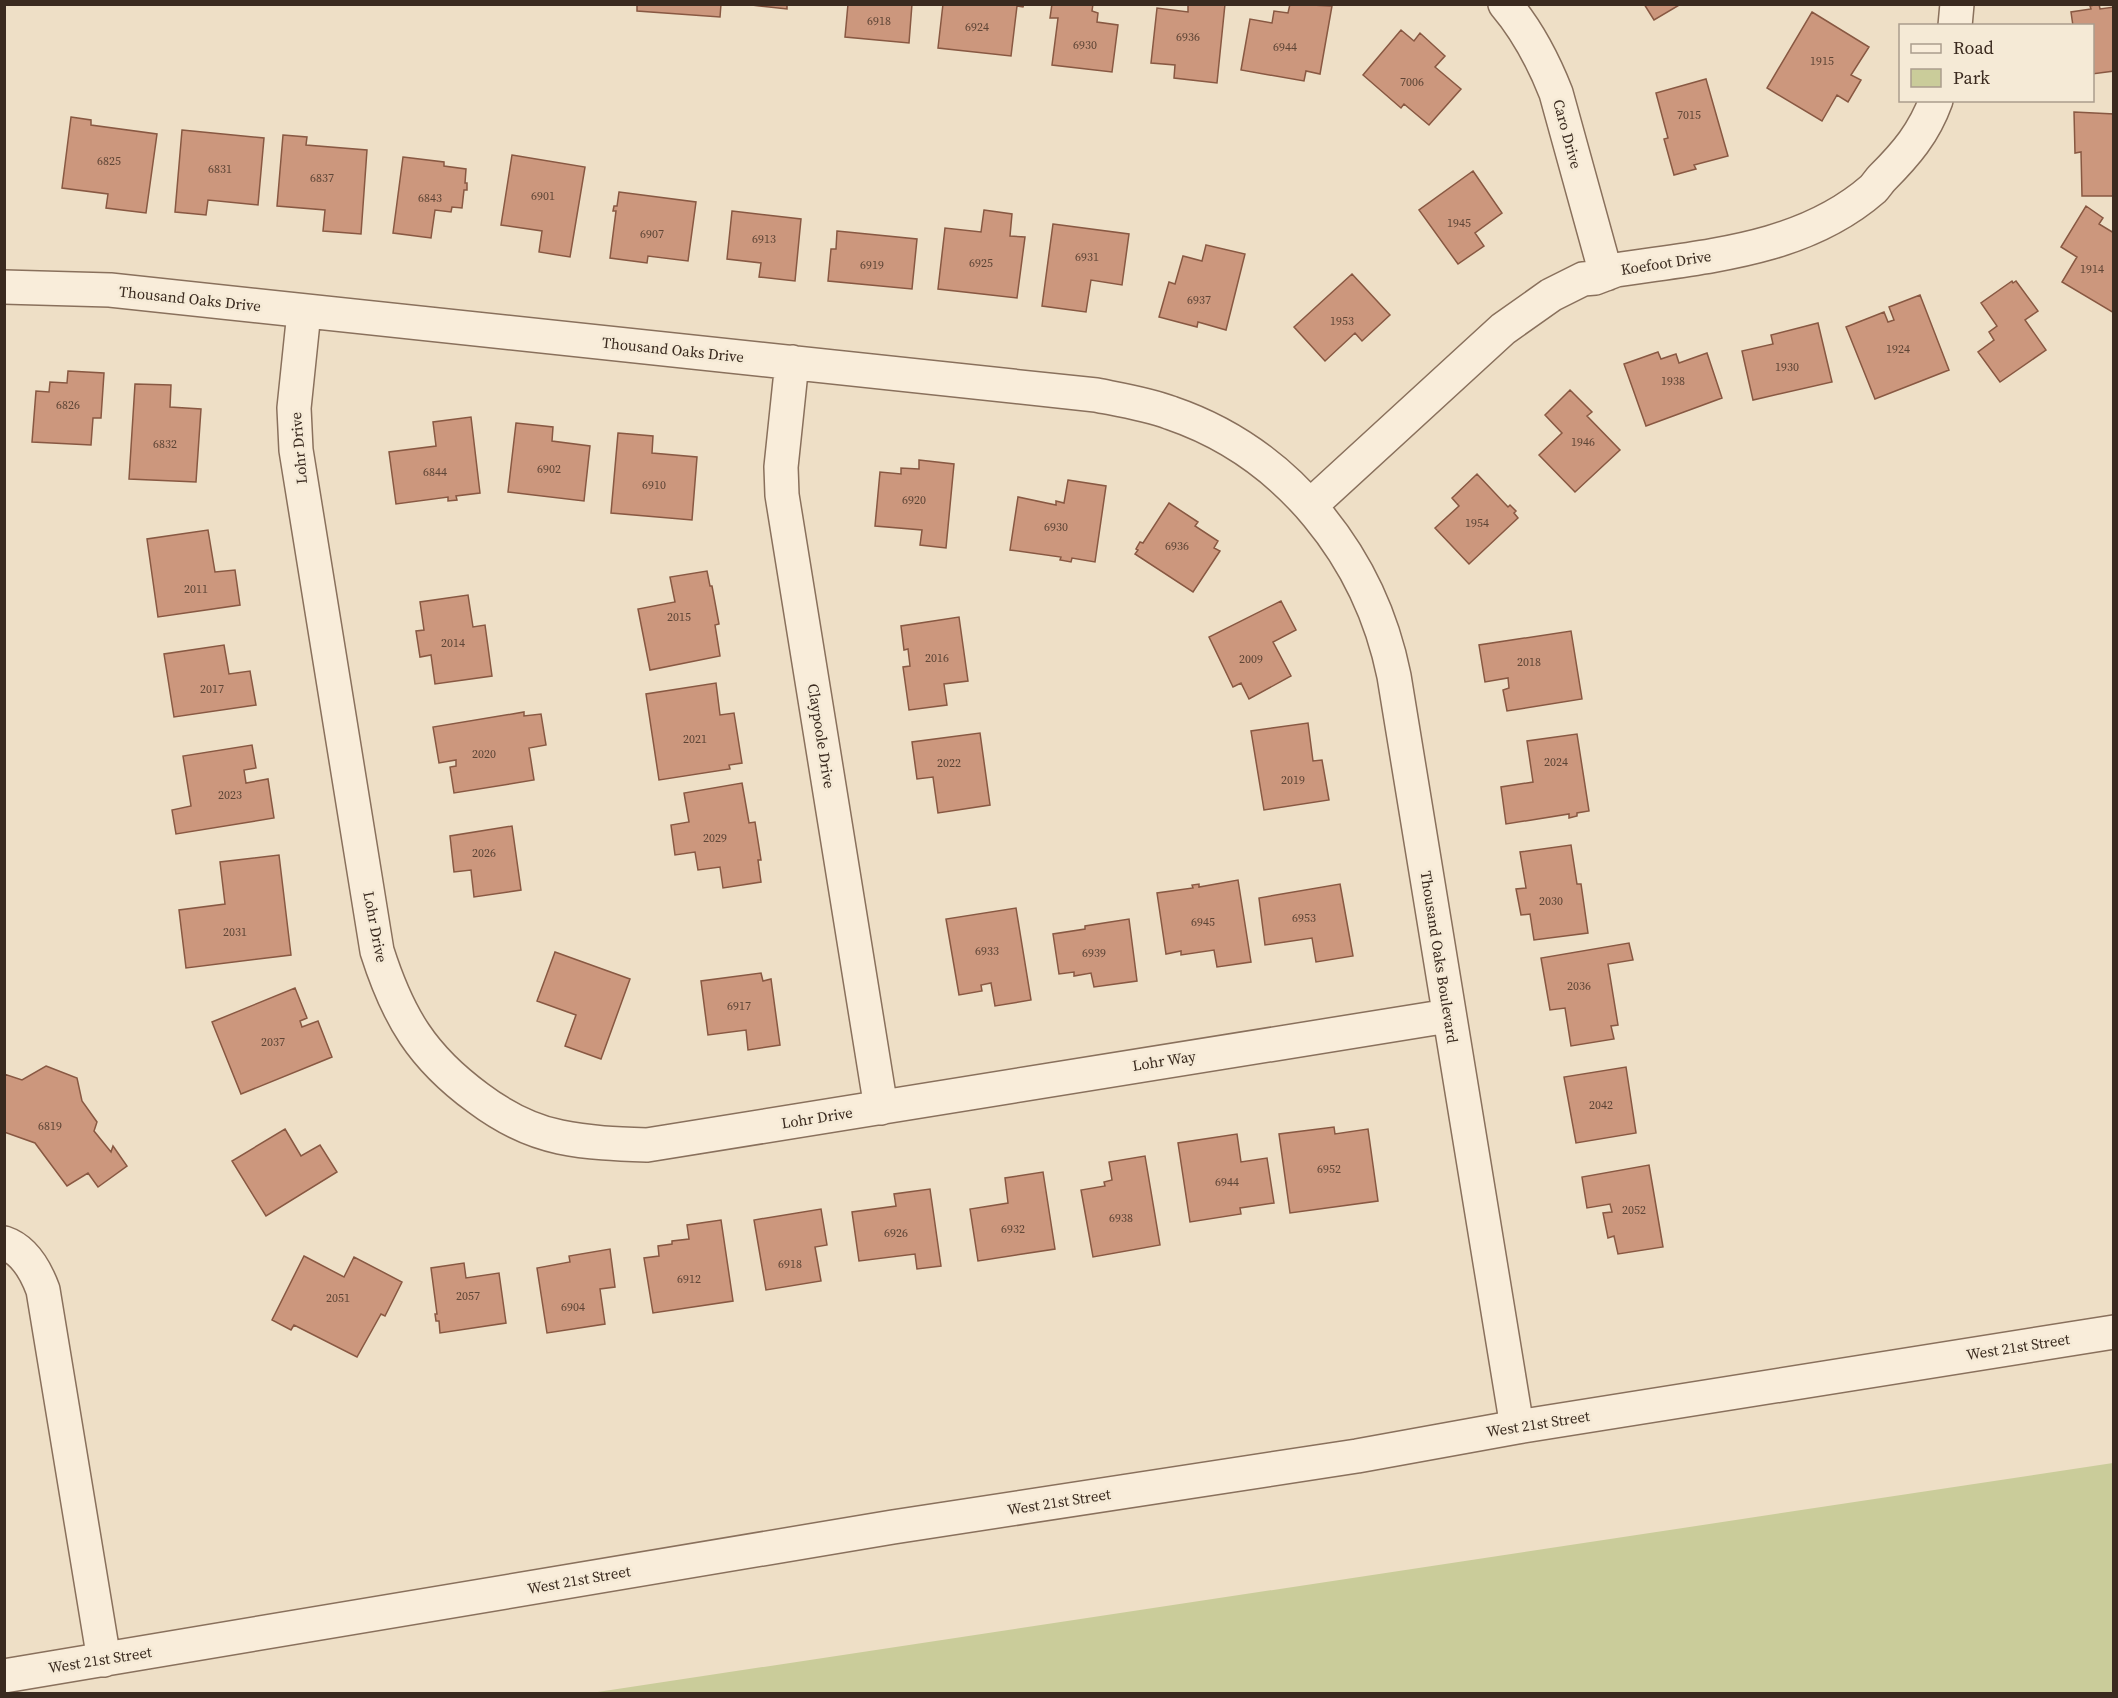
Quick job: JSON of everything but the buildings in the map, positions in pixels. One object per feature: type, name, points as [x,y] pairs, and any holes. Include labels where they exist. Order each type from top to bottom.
[{"type":"street","name":"Caro Drive","points":[[1505,4],[1526,30],[1548,72],[1556,93],[1606,274]]},
{"type":"street","points":[[1955,24],[1957,4]]},
{"type":"street","name":"Koefoot Drive","points":[[1310,506],[1503,329],[1551,295],[1583,279],[1595,278],[1616,270],[1751,249],[1797,234],[1842,212],[1874,188],[1904,156],[1923,129],[1935,102]]},
{"type":"street","name":"Thousand Oaks Drive","points":[[4,287],[110,290],[1096,395],[1171,412],[1228,439],[1263,462],[1297,491],[1310,506]]},
{"type":"street","name":"Lohr Drive","points":[[304,312],[294,408],[296,450],[374,932],[388,986],[404,1017],[430,1056],[462,1088],[508,1118],[558,1137],[593,1143],[647,1145],[881,1108]]},
{"type":"street","name":"Claypoole Drive","points":[[792,362],[781,467],[782,495],[881,1108]]},
{"type":"street","name":"Thousand Oaks Boulevard","points":[[1310,506],[1332,531],[1352,562],[1368,594],[1386,641],[1517,1427]]},
{"type":"street","name":"Lohr Way","points":[[881,1108],[1448,1016]]},
{"type":"street","points":[[4,1243],[24,1256],[37,1273],[43,1290],[104,1659]]},
{"type":"street","name":"West 21st Street","points":[[4,1676],[893,1527],[1358,1456],[1517,1427],[2114,1332]]},
{"type":"green space","points":[[2113,1463],[2113,1693],[591,1693]]}]
